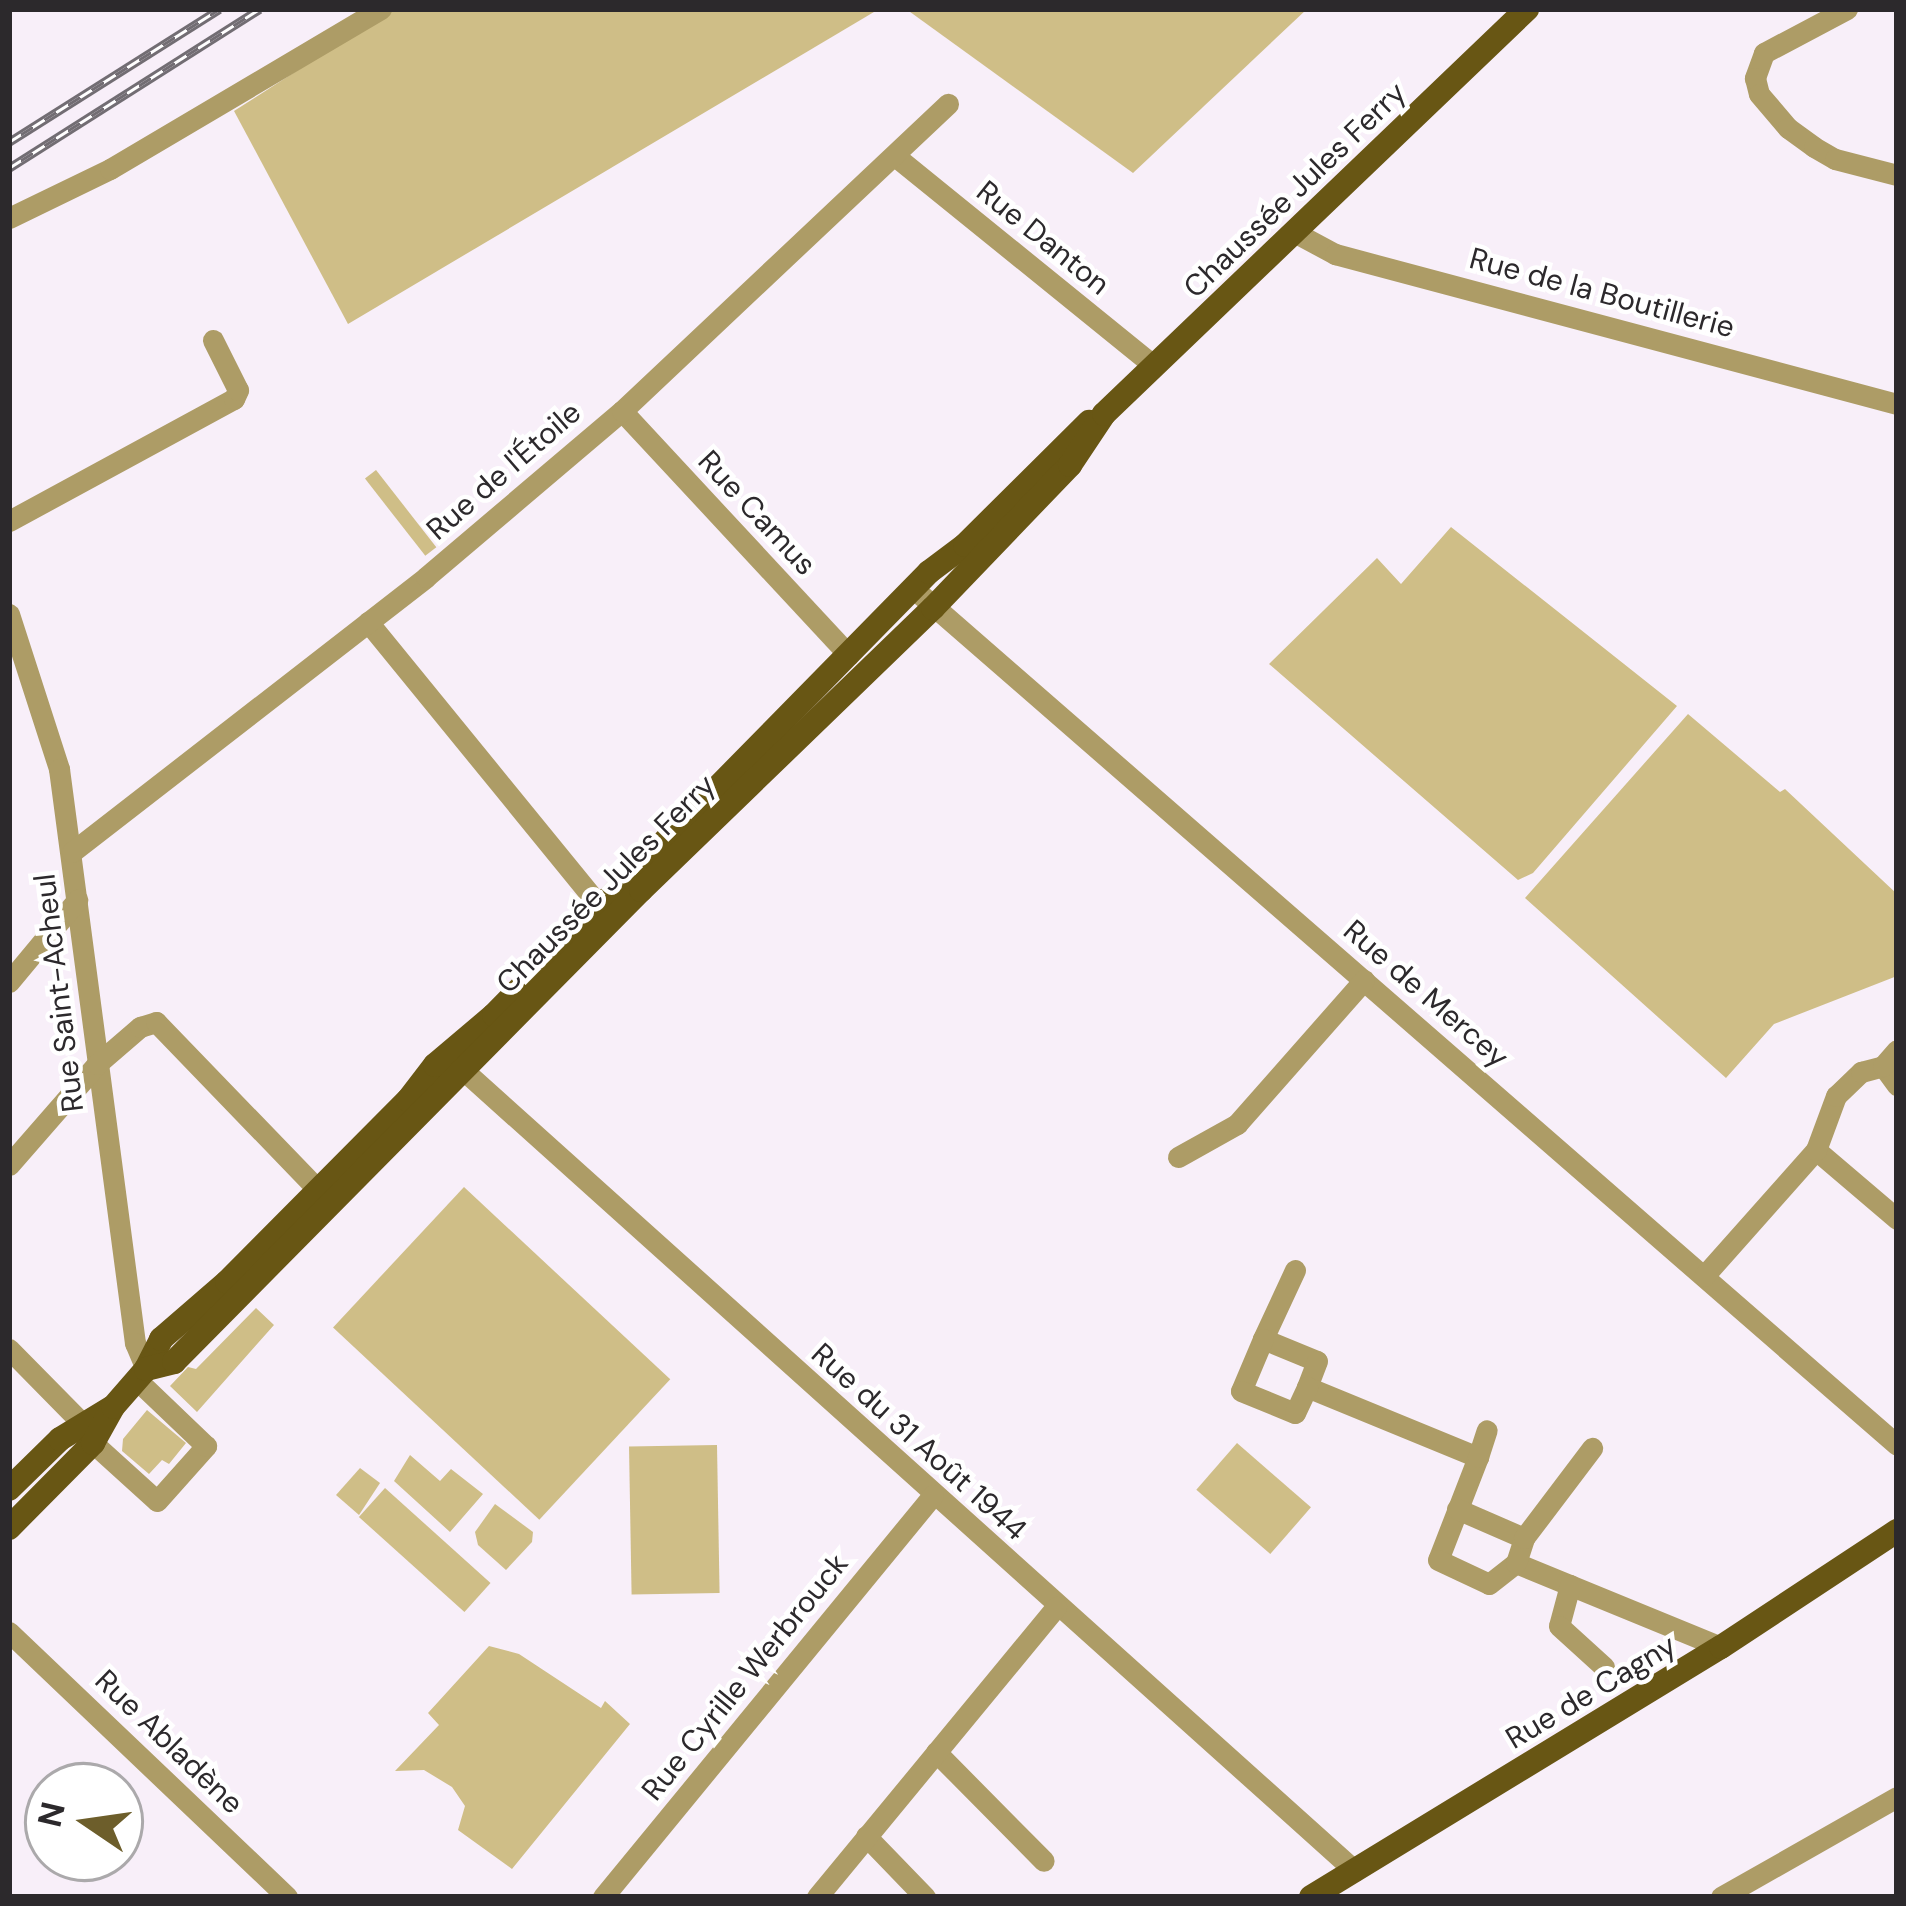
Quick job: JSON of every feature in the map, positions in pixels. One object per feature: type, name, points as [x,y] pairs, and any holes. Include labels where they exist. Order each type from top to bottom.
[{"type":"main road","name":"Chaussée Jules Ferry","points":[[454,1062],[933,608],[1070,465],[1104,415],[1527,9]]},
{"type":"main road","name":"Chaussée Jules Ferry","points":[[9,1528],[141,1374],[174,1362],[598,904],[1084,424],[1104,415]]},
{"type":"main road","points":[[141,1374],[161,1339],[184,1324],[454,1062]]},
{"type":"main road","name":"Chaussée Jules Ferry","points":[[9,1489],[88,1433]]},
{"type":"main road","name":"Rue de Cagny","points":[[1311,1897],[1721,1647],[1897,1531]]},
{"type":"street","points":[[9,218],[110,169],[381,9]]},
{"type":"street","points":[[1847,9],[1772,45],[1755,77],[1759,94],[1788,128],[1814,147],[1835,159],[1897,175]]},
{"type":"street","name":"Rue de l'Étoile","points":[[72,852],[368,622],[622,411],[948,104]]},
{"type":"street","name":"Rue Danton","points":[[895,156],[1154,366]]},
{"type":"street","name":"Rue de la Boutillerie","points":[[1294,232],[1335,254],[1897,404]]},
{"type":"street","points":[[9,521],[234,400],[238,390],[212,340]]},
{"type":"street","name":"Rue Camus","points":[[622,411],[849,656]]},
{"type":"street","name":"Rue de Mercey","points":[[914,589],[1897,1445]]},
{"type":"street","name":"Rue Saint-Acheul","points":[[9,614],[17,680],[59,769],[141,1374]]},
{"type":"street","points":[[368,622],[598,904]]},
{"type":"street","points":[[9,982],[77,900]]},
{"type":"street","points":[[1178,1157],[1237,1124],[1364,980]]},
{"type":"street","points":[[9,1165],[97,1064],[140,1027],[156,1022],[318,1190]]},
{"type":"street","points":[[1704,1276],[1816,1150],[1836,1096],[1861,1072],[1890,1058],[1897,1085]]},
{"type":"street","name":"Rue du 31 Août 1944","points":[[454,1062],[1355,1871]]},
{"type":"street","points":[[1816,1150],[1897,1220]]},
{"type":"street","points":[[1263,1339],[1317,1361],[1295,1413],[1241,1391],[1263,1339],[1295,1270]]},
{"type":"street","points":[[9,1349],[163,1507],[206,1446],[141,1374]]},
{"type":"street","points":[[1307,1388],[1478,1456]]},
{"type":"street","points":[[1487,1430],[1438,1560],[1490,1584],[1516,1563],[1524,1538],[1592,1448]]},
{"type":"street","name":"Rue Cyrille Werbrouck","points":[[603,1897],[933,1496]]},
{"type":"street","points":[[1457,1509],[1524,1538]]},
{"type":"street","points":[[1516,1563],[1721,1647]]},
{"type":"street","points":[[1570,1585],[1559,1627],[1604,1666]]},
{"type":"street","points":[[817,1897],[1056,1607]]},
{"type":"street","name":"Rue Abladène","points":[[9,1632],[287,1897]]},
{"type":"street","points":[[936,1751],[1044,1861]]},
{"type":"street","points":[[1721,1897],[1897,1797]]},
{"type":"street","points":[[866,1836],[926,1897]]},
{"type":"shaded area","points":[[393,9],[879,9],[348,324],[234,111]]},
{"type":"shaded area","points":[[906,9],[1307,9],[1133,173]]},
{"type":"shaded area","points":[[376,470],[436,547],[425,556],[365,479]]},
{"type":"shaded area","points":[[1451,527],[1677,706],[1533,873],[1518,880],[1269,664],[1377,558],[1401,584]]},
{"type":"shaded area","points":[[1688,714],[1780,792],[1785,789],[1897,894],[1897,976],[1774,1024],[1726,1078],[1525,898]]},
{"type":"shaded area","points":[[464,1187],[670,1379],[539,1520],[333,1327]]},
{"type":"shaded area","points":[[256,1308],[274,1325],[197,1412],[170,1386],[188,1367],[196,1369]]},
{"type":"shaded area","points":[[147,1410],[186,1443],[169,1464],[162,1460],[149,1474],[122,1451],[123,1439]]},
{"type":"shaded area","points":[[1237,1443],[1311,1507],[1270,1554],[1196,1490]]},
{"type":"shaded area","points":[[717,1445],[720,1593],[632,1595],[629,1447]]},
{"type":"shaded area","points":[[410,1455],[440,1481],[451,1469],[483,1494],[450,1532],[394,1481]]},
{"type":"shaded area","points":[[360,1468],[380,1483],[359,1515],[336,1495]]},
{"type":"shaded area","points":[[385,1488],[491,1583],[464,1612],[359,1517]]},
{"type":"shaded area","points":[[495,1504],[533,1532],[532,1542],[506,1570],[478,1545],[475,1532]]},
{"type":"shaded area","points":[[489,1646],[519,1654],[601,1708],[605,1701],[630,1724],[512,1869],[458,1830],[465,1806],[452,1787],[424,1770],[395,1771],[439,1725],[428,1713]]},
{"type":"railway","points":[[9,142],[219,9]]},
{"type":"railway","points":[[9,168],[260,9]]}]
